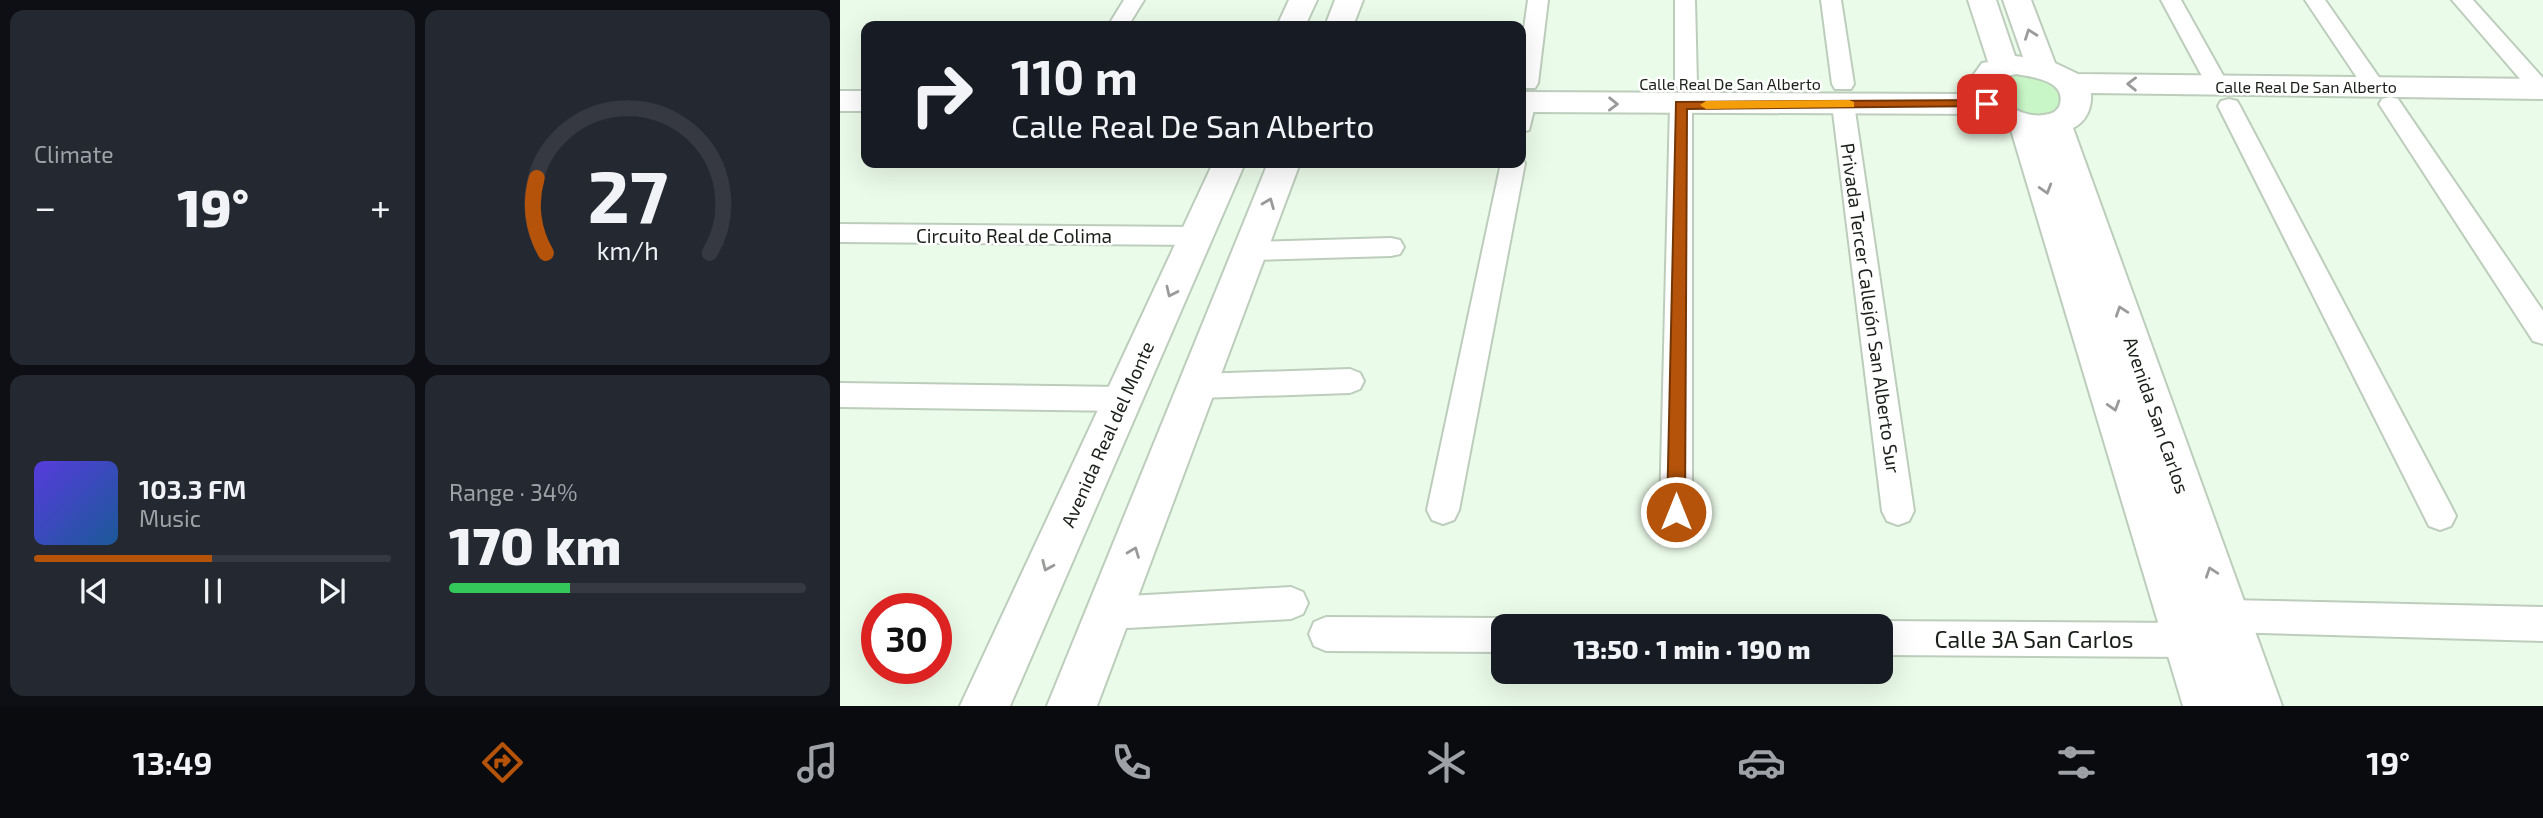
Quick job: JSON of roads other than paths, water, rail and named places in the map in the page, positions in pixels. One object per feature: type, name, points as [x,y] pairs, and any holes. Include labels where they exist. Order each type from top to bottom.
[{"type":"street","points":[[1121,21],[1134,0]]},
{"type":"street","points":[[1293,21],[1303,0]]},
{"type":"street","points":[[1341,21],[1349,0]]},
{"type":"street","points":[[1526,79],[1538,0]]},
{"type":"street","points":[[1676,512],[1685,0]]},
{"type":"street","name":"Privada Tercer Callejón San Alberto Sur","points":[[1831,0],[1898,511]]},
{"type":"street","points":[[1982,0],[1991,85],[2004,116],[2057,109],[2017,0]]},
{"type":"street","points":[[2171,0],[2224,96],[2440,516]]},
{"type":"street","points":[[2315,0],[2543,333]]},
{"type":"street","points":[[2462,0],[2542,95]]},
{"type":"street","name":"Calle Real De San Alberto","points":[[1526,99],[1683,94],[1843,94],[1991,85],[2016,65],[2042,68]]},
{"type":"street","points":[[840,79],[861,79]]},
{"type":"street","name":"Calle Real De San Alberto","points":[[2057,109],[2224,96],[2542,95]]},
{"type":"street","points":[[840,101],[861,101]]},
{"type":"street","name":"Avenida San Carlos","points":[[2057,109],[2257,706]]},
{"type":"street","name":"Avenida San Carlos","points":[[2057,109],[2188,640],[2208,706]]},
{"type":"street","name":"Avenida Real del Monte","points":[[985,706],[1227,168]]},
{"type":"street","points":[[1072,706],[1282,168]]},
{"type":"street","points":[[1443,510],[1512,168]]},
{"type":"street","name":"Circuito Real de Colima","points":[[844,239],[1196,236]]},
{"type":"street","points":[[1250,251],[1391,247]]},
{"type":"street","points":[[1199,386],[1350,381]]},
{"type":"street","points":[[840,395],[1122,399]]},
{"type":"street","points":[[1110,612],[1291,603]]},
{"type":"street","points":[[2226,616],[2543,624]]},
{"type":"street","points":[[1326,634],[1491,635]]},
{"type":"street","name":"Calle 3A San Carlos","points":[[1893,638],[2188,640]]}]
